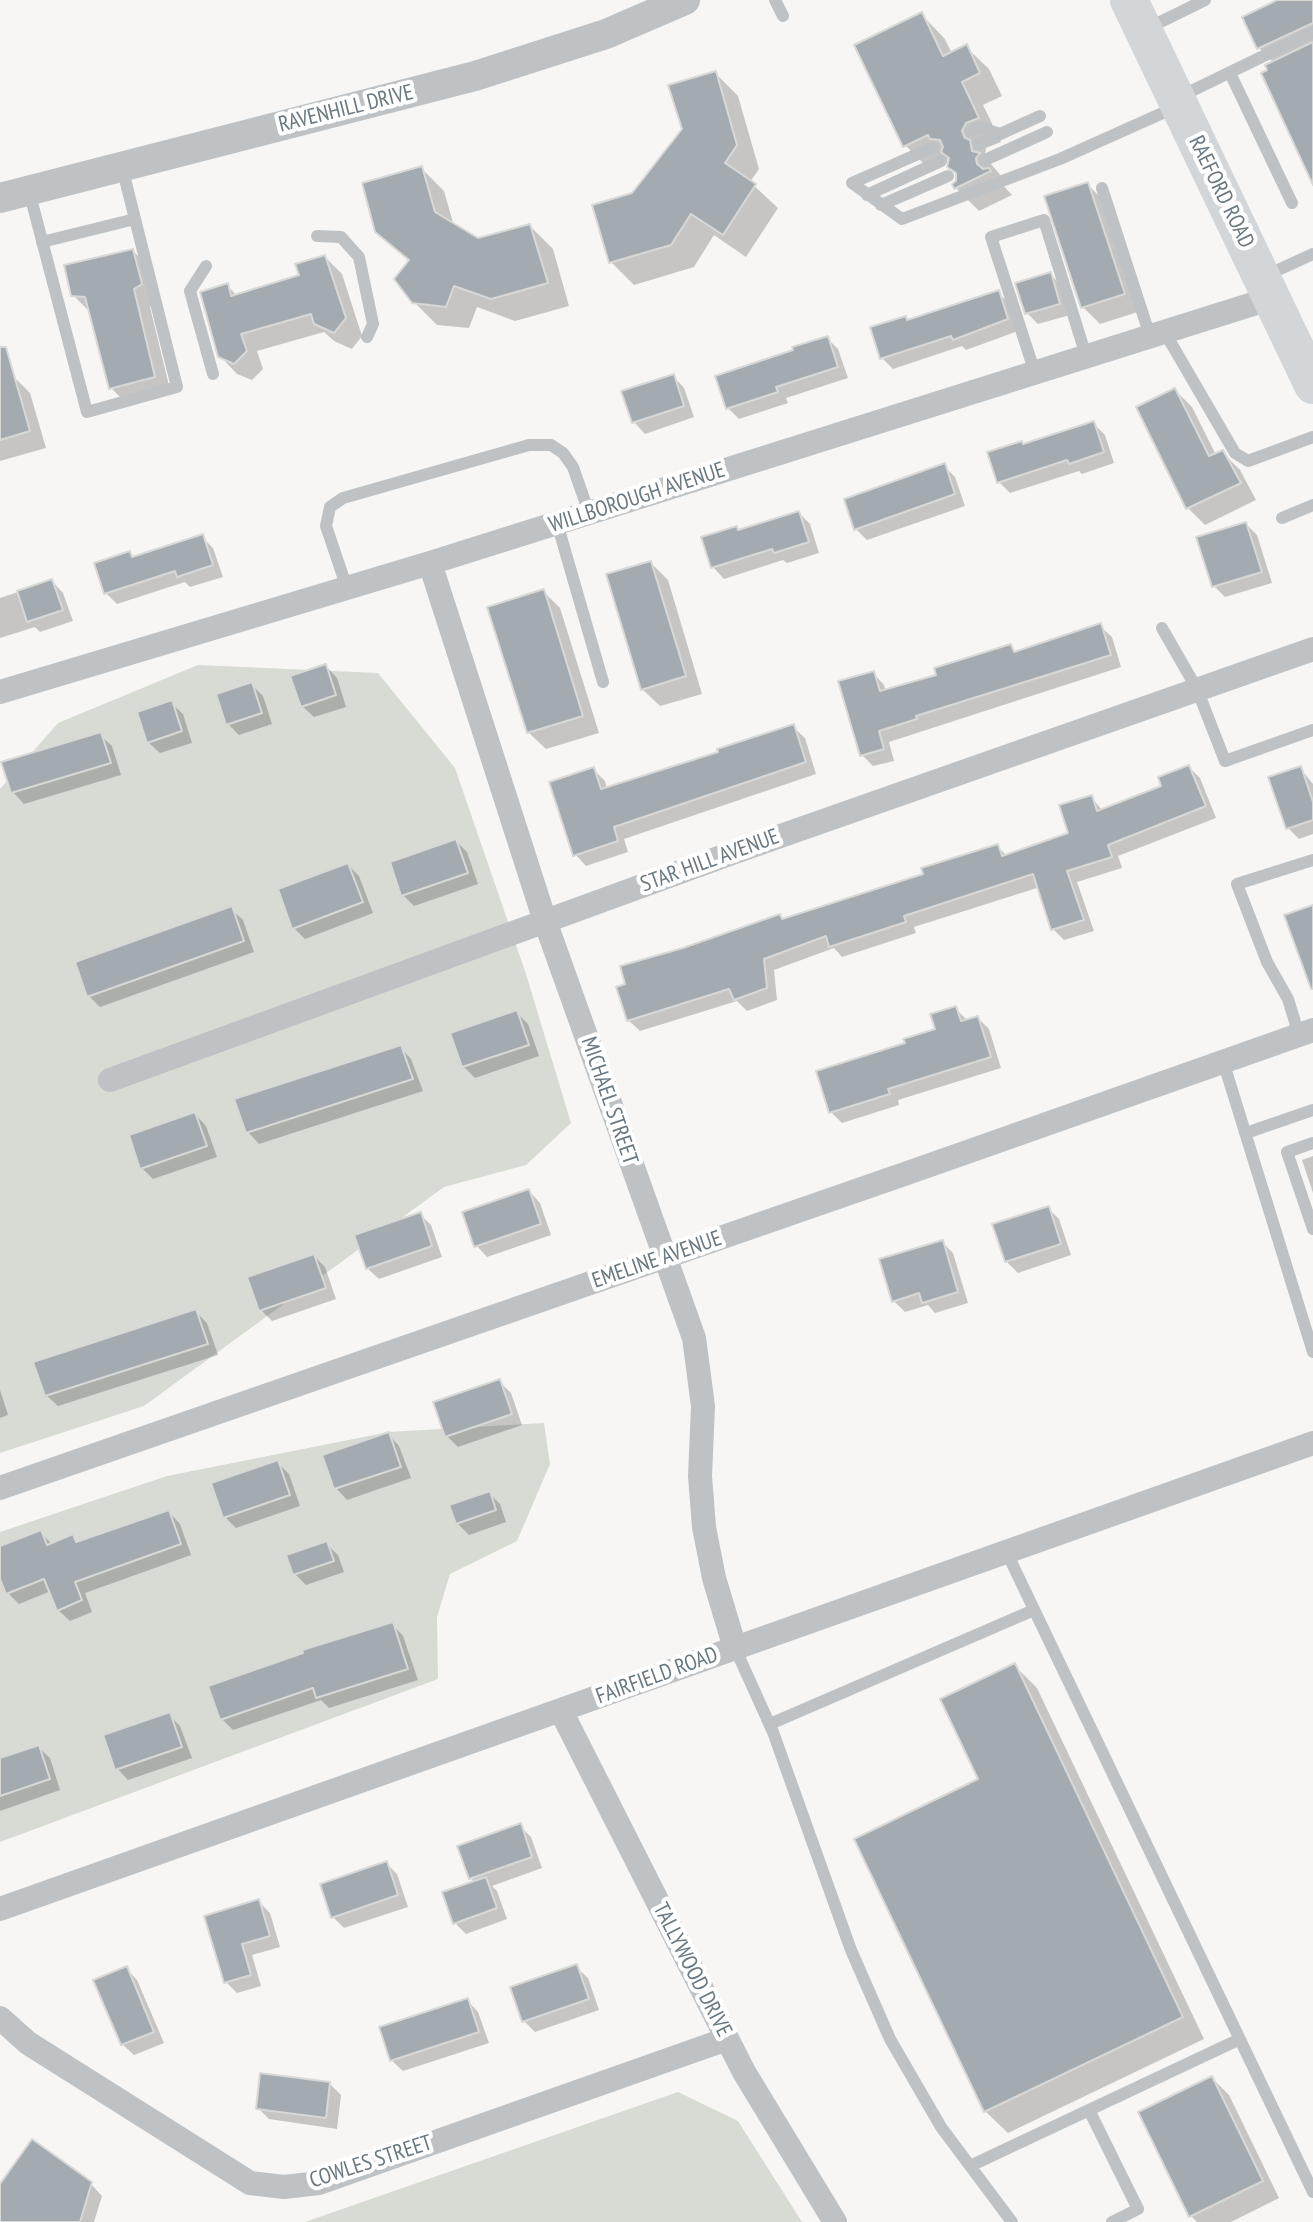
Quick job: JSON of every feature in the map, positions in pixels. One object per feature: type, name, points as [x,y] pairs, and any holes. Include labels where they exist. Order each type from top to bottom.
[{"type":"main road","name":"RAEFORD ROAD","points":[[1136,15],[1313,385]]},
{"type":"street","name":"RAVENHILL DRIVE","points":[[14,195],[487,73],[606,34],[685,0]]},
{"type":"street","name":"WILLBOROUGH AVENUE","points":[[0,692],[430,563],[1035,373],[1157,334],[1267,288]]},
{"type":"street","name":"MICHAEL STREET","points":[[430,563],[545,921],[694,1338],[703,1406],[700,1476],[704,1527],[714,1578],[735,1648]]},
{"type":"street","name":"STAR HILL AVENUE","points":[[110,1080],[545,921],[1313,649]]},
{"type":"street","name":"EMELINE AVENUE","points":[[0,1488],[1306,1032]]},
{"type":"street","name":"FAIRFIELD ROAD","points":[[0,1909],[1313,1443]]},
{"type":"street","name":"TALLYWOOD DRIVE","points":[[561,1711],[744,2072],[835,2222]]},
{"type":"street","name":"COWLES STREET","points":[[0,2018],[28,2043],[250,2183],[284,2187],[319,2183],[727,2039]]},
{"type":"lane","points":[[775,0],[783,16]]},
{"type":"lane","points":[[1136,15],[1205,0]]},
{"type":"lane","points":[[934,147],[852,183],[902,219],[1060,159],[1313,32]]},
{"type":"lane","points":[[1230,73],[1292,203]]},
{"type":"lane","points":[[978,144],[1040,116]]},
{"type":"lane","points":[[971,131],[979,127],[1000,134]]},
{"type":"lane","points":[[985,160],[1047,132]]},
{"type":"lane","points":[[867,195],[941,161]]},
{"type":"lane","points":[[14,195],[42,242],[87,412],[177,387],[122,167]]},
{"type":"lane","points":[[881,205],[948,176]]},
{"type":"lane","points":[[1102,188],[1157,334],[1235,453],[1248,461],[1313,437]]},
{"type":"lane","points":[[42,242],[135,219]]},
{"type":"lane","points":[[1035,373],[991,237],[1044,220],[1086,356]]},
{"type":"lane","points":[[317,236],[341,237],[359,257],[373,324],[367,337]]},
{"type":"lane","points":[[1267,288],[1313,254]]},
{"type":"lane","points":[[206,266],[190,291],[213,374]]},
{"type":"lane","points":[[347,588],[326,526],[330,507],[343,498],[529,445],[551,445],[563,453],[573,467],[589,513]]},
{"type":"lane","points":[[1282,518],[1313,505]]},
{"type":"lane","points":[[557,523],[603,682]]},
{"type":"lane","points":[[1162,628],[1197,689],[1225,761],[1313,730]]},
{"type":"lane","points":[[1306,1032],[1267,962],[1237,884],[1313,860]]},
{"type":"lane","points":[[1223,1061],[1313,1352]]},
{"type":"lane","points":[[1246,1133],[1313,1110]]},
{"type":"lane","points":[[1313,1143],[1287,1152],[1313,1229]]},
{"type":"lane","points":[[1006,1551],[1313,2192]]},
{"type":"lane","points":[[770,1724],[1034,1610]]},
{"type":"lane","points":[[735,1648],[770,1724],[851,1950],[890,2039],[941,2127],[1012,2222]]},
{"type":"lane","points":[[970,2166],[1240,2039]]},
{"type":"lane","points":[[1089,2110],[1138,2209],[1112,2222]]},
{"type":"shaded area","points":[[198,665],[378,673],[455,768],[526,974],[571,1123],[526,1165],[444,1187],[144,1406],[0,1453],[0,789],[58,723]]},
{"type":"shaded area","points":[[544,1423],[550,1464],[517,1541],[450,1574],[437,1617],[438,1679],[0,1842],[0,1532],[167,1476],[389,1432]]},
{"type":"shaded area","points":[[678,2092],[738,2121],[802,2222],[305,2222]]},
{"type":"building","points":[[1277,0],[1313,0],[1313,23],[1257,49],[1242,17]]},
{"type":"building","points":[[922,12],[943,56],[967,44],[980,73],[962,82],[979,118],[966,123],[962,131],[965,138],[970,140],[972,151],[980,153],[976,158],[977,164],[991,171],[954,189],[952,184],[956,181],[956,173],[947,167],[949,158],[941,152],[943,147],[940,140],[930,139],[928,135],[903,147],[854,45]]},
{"type":"building","points":[[1313,42],[1313,185],[1261,73],[1267,70],[1265,65]]},
{"type":"building","points":[[716,71],[737,145],[725,163],[756,184],[723,235],[691,214],[671,245],[609,263],[592,205],[632,193],[682,129],[668,85]]},
{"type":"building","points":[[422,166],[435,212],[478,238],[530,224],[548,283],[491,299],[454,286],[446,307],[412,303],[394,279],[409,260],[375,232],[362,183]]},
{"type":"building","points":[[1088,182],[1125,294],[1081,308],[1044,196]]},
{"type":"building","points":[[133,249],[142,284],[134,289],[155,377],[109,389],[85,297],[71,296],[64,265]]},
{"type":"building","points":[[325,255],[346,318],[334,333],[314,324],[311,314],[241,334],[247,351],[234,364],[218,357],[200,292],[228,283],[231,296],[299,275],[295,264]]},
{"type":"building","points":[[1051,272],[1060,304],[1025,314],[1015,283]]},
{"type":"building","points":[[999,290],[1008,319],[953,340],[951,336],[880,359],[870,327],[906,316],[907,320]]},
{"type":"building","points":[[828,336],[838,367],[776,387],[778,392],[726,409],[715,376]]},
{"type":"building","points":[[0,347],[6,347],[30,431],[0,440]]},
{"type":"building","points":[[674,374],[684,406],[632,423],[621,391]]},
{"type":"building","points":[[1175,388],[1209,456],[1223,450],[1241,483],[1186,509],[1136,407]]},
{"type":"building","points":[[1094,421],[1104,452],[1069,464],[1067,460],[997,483],[987,452]]},
{"type":"building","points":[[945,463],[955,494],[854,530],[844,499]]},
{"type":"building","points":[[799,511],[809,542],[774,553],[772,549],[711,568],[701,537],[737,526],[738,530]]},
{"type":"building","points":[[1246,522],[1262,572],[1212,587],[1196,537]]},
{"type":"building","points":[[203,534],[213,565],[177,577],[175,571],[104,594],[94,563],[130,551],[132,557]]},
{"type":"building","points":[[651,561],[686,676],[641,690],[606,574]]},
{"type":"building","points":[[52,579],[63,610],[27,622],[17,591]]},
{"type":"building","points":[[544,589],[583,716],[527,733],[487,607]]},
{"type":"building","points":[[1101,623],[1111,655],[916,716],[917,719],[879,731],[884,749],[860,756],[838,681],[874,671],[880,691],[936,675],[934,668],[1011,644],[1014,652]]},
{"type":"building","points":[[326,664],[336,695],[301,707],[290,676]]},
{"type":"building","points":[[252,682],[262,713],[226,725],[216,694]]},
{"type":"building","points":[[172,700],[182,731],[147,743],[137,712]]},
{"type":"building","points":[[794,724],[806,762],[614,827],[618,841],[573,856],[549,782],[594,767],[601,789]]},
{"type":"building","points":[[101,732],[111,763],[11,793],[1,762]]},
{"type":"building","points":[[1189,765],[1206,806],[1108,845],[1112,857],[1067,871],[1084,920],[1051,930],[1033,874],[904,916],[906,922],[829,947],[826,936],[764,959],[767,988],[734,1000],[729,989],[627,1021],[616,987],[625,984],[620,966],[780,914],[782,919],[923,874],[921,868],[998,844],[1002,856],[1068,833],[1059,805],[1092,795],[1097,811],[1161,786],[1158,777]]},
{"type":"building","points":[[1301,766],[1313,802],[1313,820],[1286,829],[1268,777]]},
{"type":"building","points":[[456,839],[468,873],[401,896],[390,862]]},
{"type":"building","points":[[348,863],[363,902],[292,929],[278,889]]},
{"type":"building","points":[[1313,905],[1313,989],[1311,989],[1284,915]]},
{"type":"building","points":[[232,906],[244,941],[87,997],[75,962]]},
{"type":"building","points":[[956,1006],[961,1021],[978,1016],[991,1057],[888,1089],[890,1094],[829,1113],[816,1071],[905,1043],[903,1039],[935,1029],[930,1014]]},
{"type":"building","points":[[517,1010],[529,1045],[462,1067],[450,1033]]},
{"type":"building","points":[[401,1045],[413,1079],[246,1133],[234,1099]]},
{"type":"building","points":[[195,1112],[207,1146],[140,1169],[129,1135]]},
{"type":"building","points":[[529,1189],[541,1224],[474,1247],[462,1212]]},
{"type":"building","points":[[1049,1206],[1061,1244],[1005,1262],[992,1224]]},
{"type":"building","points":[[421,1212],[432,1246],[366,1269],[354,1235]]},
{"type":"building","points":[[943,1240],[958,1292],[922,1303],[919,1293],[892,1302],[879,1259]]},
{"type":"building","points":[[314,1254],[326,1288],[259,1311],[247,1277]]},
{"type":"building","points":[[196,1309],[208,1344],[45,1396],[33,1362]]},
{"type":"building","points":[[500,1379],[512,1414],[445,1437],[433,1402]]},
{"type":"building","points":[[389,1432],[401,1467],[334,1489],[322,1455]]},
{"type":"building","points":[[278,1460],[290,1495],[223,1518],[211,1483]]},
{"type":"building","points":[[490,1491],[496,1510],[456,1524],[449,1505]]},
{"type":"building","points":[[169,1510],[181,1544],[75,1582],[82,1600],[57,1611],[44,1579],[6,1594],[0,1579],[0,1546],[41,1530],[47,1545],[73,1534],[76,1542]]},
{"type":"building","points":[[327,1541],[334,1561],[293,1575],[286,1555]]},
{"type":"building","points":[[393,1622],[408,1669],[316,1698],[313,1688],[220,1720],[208,1686],[303,1653],[302,1650]]},
{"type":"building","points":[[1015,1663],[1183,2017],[984,2112],[854,1839],[978,1779],[940,1699]]},
{"type":"building","points":[[170,1712],[182,1747],[115,1770],[103,1735]]},
{"type":"building","points":[[39,1745],[50,1779],[0,1796],[0,1758]]},
{"type":"building","points":[[521,1823],[532,1857],[469,1879],[457,1846]]},
{"type":"building","points":[[387,1861],[398,1895],[331,1918],[320,1884]]},
{"type":"building","points":[[486,1877],[497,1908],[453,1924],[442,1892]]},
{"type":"building","points":[[259,1899],[270,1936],[242,1944],[251,1975],[224,1983],[204,1916]]},
{"type":"building","points":[[577,1964],[589,1999],[522,2022],[510,1987]]},
{"type":"building","points":[[127,1966],[154,2032],[121,2045],[93,1980]]},
{"type":"building","points":[[468,1998],[479,2032],[390,2061],[379,2027]]},
{"type":"building","points":[[260,2073],[330,2082],[326,2118],[256,2109]]},
{"type":"building","points":[[1212,2076],[1263,2181],[1189,2217],[1138,2112]]},
{"type":"building","points":[[32,2139],[92,2182],[80,2222],[0,2222],[0,2184]]}]
